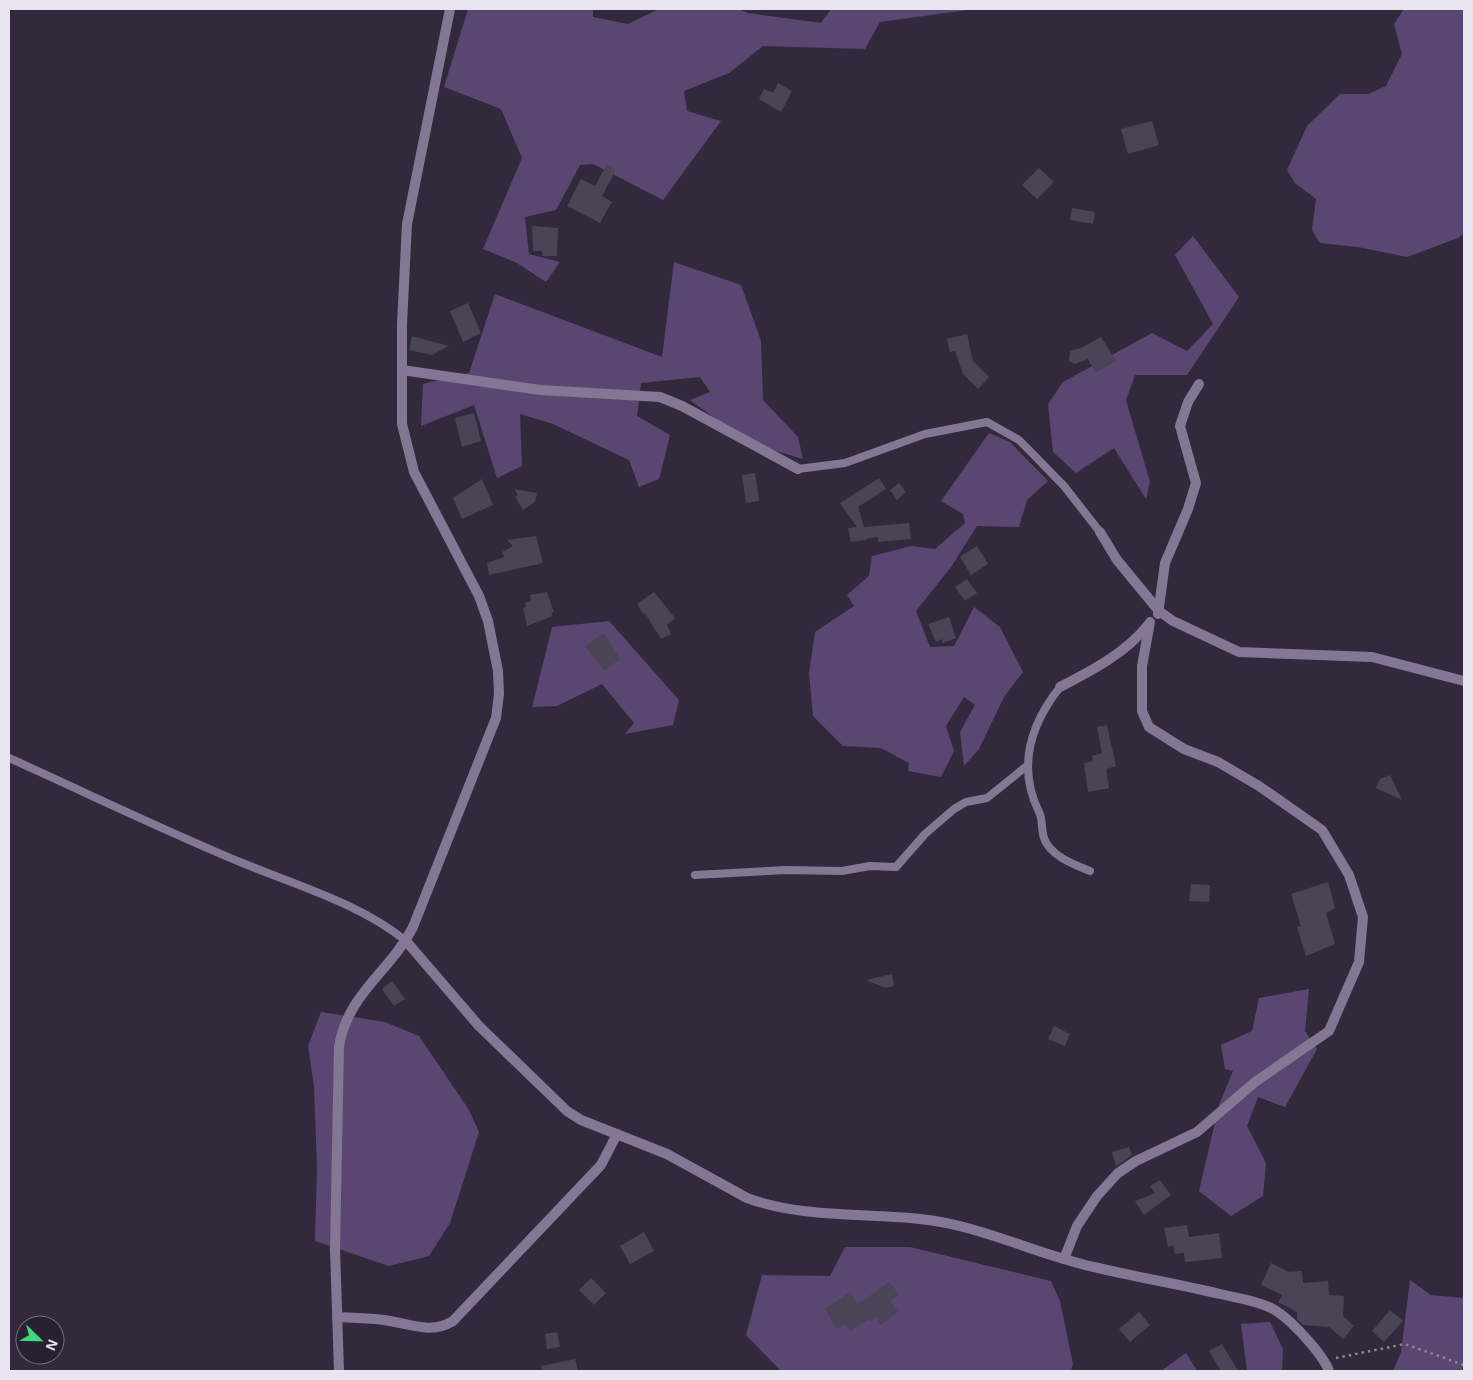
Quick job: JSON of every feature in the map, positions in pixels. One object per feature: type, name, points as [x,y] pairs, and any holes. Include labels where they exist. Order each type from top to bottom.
[{"type":"street","points":[[339,1371],[336,1249],[339,1047],[342,1030],[355,1002],[406,941],[496,718],[499,694],[493,645],[479,596],[414,472],[402,424],[407,224],[450,9]]},
{"type":"street","points":[[402,370],[540,390],[660,397],[682,406],[798,469]]},
{"type":"street","points":[[1060,687],[1095,669],[1139,637],[1159,611],[1165,563],[1188,509],[1196,483],[1180,426],[1188,402],[1198,384]]},
{"type":"street","points":[[1100,532],[1118,560],[1159,611],[1173,622],[1239,652],[1372,657],[1464,681]]},
{"type":"street","points":[[1064,1259],[1077,1226],[1097,1196],[1118,1174],[1136,1161],[1197,1132],[1255,1082],[1330,1031],[1359,962],[1363,917],[1349,876],[1322,830],[1259,786],[1218,762],[1184,749],[1149,727],[1142,711],[1142,666],[1150,622]]},
{"type":"street","points":[[406,941],[479,1026],[558,1104],[574,1116],[667,1154],[747,1198],[760,1203],[812,1210],[919,1218],[955,1224],[1064,1259],[1260,1303],[1280,1313],[1324,1360],[1329,1371]]},
{"type":"street","points":[[337,1317],[384,1320],[425,1328],[448,1324],[453,1321],[601,1165],[617,1134]]},
{"type":"lane","points":[[798,469],[845,463],[925,434],[987,422],[1019,440],[1028,448],[1064,486],[1100,532]]},
{"type":"lane","points":[[1060,687],[1046,708],[1029,745],[1027,775],[1032,798],[1040,812],[1044,840],[1053,852],[1090,871]]},
{"type":"lane","points":[[9,758],[376,920],[406,941]]},
{"type":"lane","points":[[695,876],[786,870],[842,871],[870,866],[896,867],[925,834],[954,809],[966,802],[987,798],[1028,765]]},
{"type":"path","points":[[1324,1360],[1405,1344],[1464,1364]]},
{"type":"shaded area","points":[[468,9],[593,9],[593,17],[628,24],[659,9],[738,9],[748,13],[821,23],[831,9],[968,10],[880,22],[865,49],[763,46],[729,73],[684,91],[687,111],[721,121],[663,200],[593,164],[580,165],[556,210],[525,217],[529,254],[560,262],[546,282],[517,263],[483,249],[522,158],[501,109],[444,87]]},
{"type":"shaded area","points":[[1404,9],[1464,9],[1464,233],[1458,238],[1407,257],[1358,247],[1320,243],[1312,230],[1316,199],[1295,183],[1287,170],[1307,126],[1340,94],[1368,94],[1386,86],[1402,54],[1394,24]]},
{"type":"shaded area","points":[[1193,236],[1239,297],[1187,375],[1135,375],[1126,400],[1150,482],[1146,499],[1114,448],[1076,473],[1053,452],[1048,404],[1063,382],[1152,333],[1187,351],[1213,324],[1175,255]]},
{"type":"shaded area","points":[[674,262],[741,285],[761,341],[763,400],[798,437],[803,459],[749,443],[690,400],[710,392],[700,377],[641,383],[637,416],[670,435],[659,479],[639,487],[629,460],[553,424],[520,414],[522,466],[497,478],[474,405],[421,426],[423,384],[469,373],[495,294],[662,357]]},
{"type":"shaded area","points":[[989,433],[1010,442],[1048,481],[1027,500],[1019,527],[977,526],[951,567],[916,611],[930,647],[954,646],[974,607],[1000,627],[1023,672],[1004,697],[979,749],[964,766],[960,732],[975,705],[964,697],[946,726],[954,751],[941,777],[908,771],[909,763],[881,748],[843,746],[813,716],[809,673],[815,632],[854,606],[847,595],[869,576],[872,556],[911,546],[935,549],[965,523],[963,514],[941,501]]},
{"type":"shaded area","points":[[609,621],[679,700],[673,725],[625,734],[634,723],[602,684],[557,706],[532,707],[552,627]]},
{"type":"shaded area","points":[[1309,989],[1305,1031],[1317,1049],[1285,1107],[1258,1097],[1247,1126],[1266,1163],[1263,1196],[1231,1216],[1199,1191],[1219,1105],[1233,1071],[1225,1069],[1221,1045],[1252,1031],[1259,998]]},
{"type":"shaded area","points":[[321,1012],[385,1022],[419,1036],[469,1110],[479,1132],[450,1223],[429,1256],[389,1266],[315,1241],[317,1169],[314,1086],[308,1046]]},
{"type":"shaded area","points":[[845,1247],[910,1247],[1051,1281],[1060,1301],[1073,1364],[1071,1371],[781,1371],[746,1335],[762,1275],[830,1276]]},
{"type":"shaded area","points":[[1410,1280],[1431,1295],[1464,1298],[1464,1362],[1462,1371],[1393,1371],[1401,1352]]},
{"type":"shaded area","points":[[1270,1322],[1283,1349],[1282,1371],[1247,1371],[1241,1324]]},
{"type":"shaded area","points":[[1186,1353],[1197,1371],[1161,1371]]},
{"type":"building","points":[[778,83],[792,91],[781,112],[759,99],[764,89],[773,93]]},
{"type":"building","points":[[1152,121],[1159,145],[1128,154],[1121,129]]},
{"type":"building","points":[[607,164],[616,170],[602,196],[612,202],[600,223],[567,206],[581,179],[595,186]]},
{"type":"building","points":[[1039,168],[1054,182],[1037,199],[1022,185]]},
{"type":"building","points":[[1072,208],[1095,212],[1093,224],[1070,220]]},
{"type":"building","points":[[532,226],[558,228],[557,256],[542,256],[542,251],[533,251]]},
{"type":"building","points":[[468,303],[481,333],[463,342],[450,311]]},
{"type":"building","points":[[967,334],[973,361],[989,377],[978,389],[963,374],[955,351],[950,352],[947,339]]},
{"type":"building","points":[[412,336],[449,346],[432,355],[409,350]]},
{"type":"building","points":[[1101,337],[1116,361],[1095,373],[1088,359],[1075,364],[1069,361],[1070,351],[1081,348]]},
{"type":"building","points":[[474,413],[481,441],[462,447],[455,418]]},
{"type":"building","points":[[755,473],[759,501],[746,503],[742,475]]},
{"type":"building","points":[[879,478],[886,489],[858,507],[864,527],[909,523],[911,539],[878,542],[878,537],[866,539],[867,542],[865,540],[851,542],[848,528],[857,527],[840,503]]},
{"type":"building","points":[[482,479],[493,505],[462,519],[453,498]]},
{"type":"building","points":[[899,483],[906,492],[897,500],[890,490]]},
{"type":"building","points":[[514,489],[537,493],[535,502],[523,510],[515,497],[518,495]]},
{"type":"building","points":[[536,536],[543,563],[489,575],[487,563],[504,557],[502,552],[513,546],[507,540]]},
{"type":"building","points":[[977,546],[988,564],[971,575],[960,557]]},
{"type":"building","points":[[967,579],[977,593],[965,601],[955,587]]},
{"type":"building","points":[[547,592],[554,612],[551,613],[553,616],[527,626],[523,608],[526,607],[525,603],[531,601],[530,595]]},
{"type":"building","points":[[654,592],[675,618],[667,625],[671,634],[661,639],[645,613],[643,614],[637,604]]},
{"type":"building","points":[[949,617],[956,638],[943,643],[942,639],[936,642],[928,624]]},
{"type":"building","points":[[604,633],[620,659],[604,671],[585,646]]},
{"type":"building","points":[[1107,725],[1116,766],[1106,769],[1109,788],[1088,792],[1084,763],[1093,761],[1092,756],[1102,753],[1097,727]]},
{"type":"building","points":[[1390,775],[1402,800],[1376,788],[1380,779]]},
{"type":"building","points":[[1328,882],[1335,908],[1326,913],[1335,944],[1306,956],[1297,927],[1301,926],[1291,894]]},
{"type":"building","points":[[1191,884],[1210,885],[1209,902],[1189,901]]},
{"type":"building","points":[[892,974],[894,986],[886,988],[866,980]]},
{"type":"building","points":[[392,981],[405,999],[394,1006],[382,989]]},
{"type":"building","points":[[1054,1026],[1070,1034],[1065,1046],[1048,1039]]},
{"type":"building","points":[[1129,1147],[1132,1155],[1116,1166],[1112,1152]]},
{"type":"building","points":[[1160,1180],[1171,1195],[1144,1215],[1135,1201],[1155,1193],[1150,1186]]},
{"type":"building","points":[[1187,1225],[1189,1237],[1219,1233],[1222,1258],[1185,1262],[1184,1253],[1175,1254],[1173,1245],[1168,1247],[1164,1228]]},
{"type":"building","points":[[644,1232],[654,1251],[630,1264],[620,1246]]},
{"type":"building","points":[[1271,1263],[1289,1272],[1302,1271],[1303,1283],[1328,1281],[1329,1295],[1344,1296],[1343,1316],[1354,1326],[1343,1339],[1329,1327],[1303,1325],[1297,1319],[1297,1312],[1278,1302],[1282,1295],[1261,1285]]},
{"type":"building","points":[[591,1278],[606,1293],[594,1305],[579,1290]]},
{"type":"building","points":[[889,1282],[899,1294],[890,1301],[898,1312],[881,1325],[876,1318],[871,1321],[869,1319],[850,1331],[845,1324],[837,1329],[825,1309],[850,1292],[857,1303],[863,1301]]},
{"type":"building","points":[[1390,1310],[1403,1321],[1384,1342],[1372,1331]]},
{"type":"building","points":[[1139,1312],[1150,1325],[1130,1342],[1119,1329]]},
{"type":"building","points":[[557,1332],[560,1347],[547,1349],[545,1334]]},
{"type":"building","points":[[1222,1344],[1238,1371],[1221,1371],[1209,1351]]},
{"type":"building","points":[[575,1359],[578,1371],[542,1371],[541,1366]]}]
